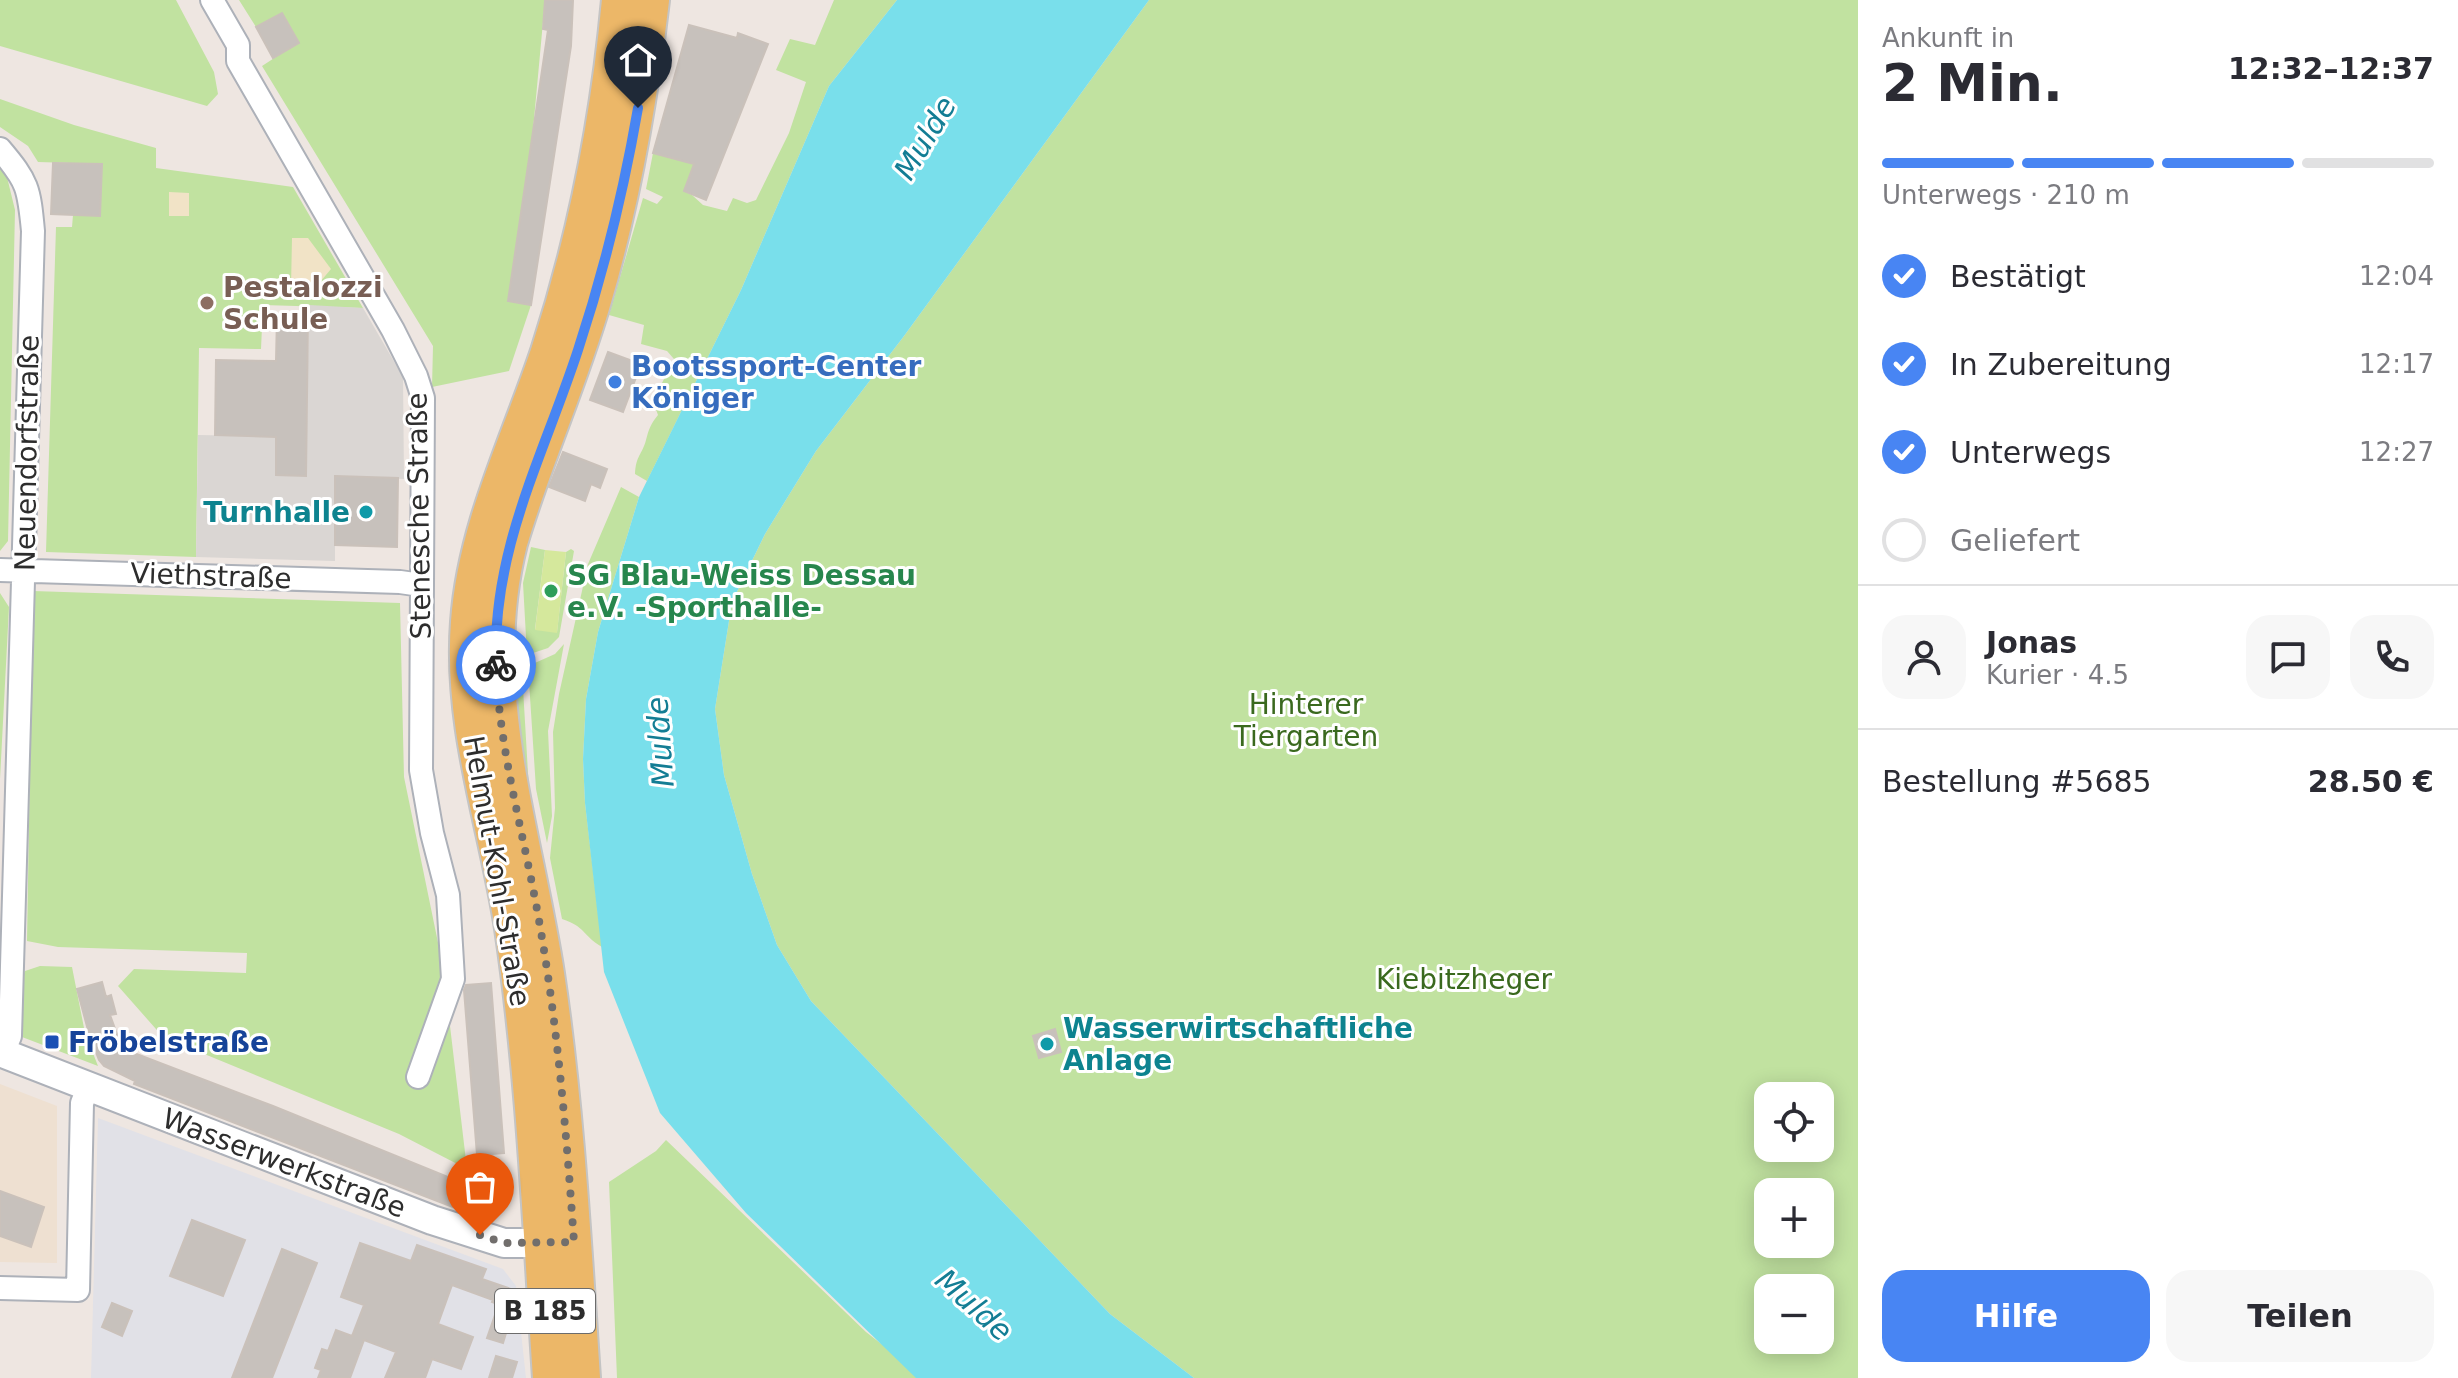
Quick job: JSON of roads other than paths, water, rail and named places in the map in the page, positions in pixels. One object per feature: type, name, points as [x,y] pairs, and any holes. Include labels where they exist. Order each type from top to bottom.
[{"type":"main road","name":"Helmut-Kohl-Straße","points":[[583,1378],[558,1243],[511,923],[470,717],[468,624],[473,574],[486,521],[547,354],[585,220],[606,101],[619,0]]},
{"type":"main road","name":"Helmut-Kohl-Straße","points":[[550,1378],[558,1243],[560,1070],[536,904],[504,748],[497,694],[495,638],[503,568],[510,543],[577,352],[608,243],[640,100],[652,0]]},
{"type":"street","name":"Stenesche Straße","points":[[212,0],[238,45],[238,61],[382,313],[416,376],[423,398],[421,770],[432,833],[448,895],[453,979],[418,1077]]},
{"type":"street","name":"Neuendorfstraße","points":[[0,149],[23,176],[33,231],[10,1036],[2,1052]]},
{"type":"street","name":"Viethstraße","points":[[0,570],[421,585]]},
{"type":"street","name":"Wasserwerkstraße","points":[[2,1052],[432,1220],[504,1243],[558,1243]]},
{"type":"street","points":[[0,1288],[78,1290],[82,1103],[88,1088]]},
{"type":"water","name":"Mulde","points":[[897,0],[1149,0],[904,336],[816,451],[765,534],[732,602],[715,709],[724,775],[752,874],[777,945],[811,1001],[1110,1314],[1194,1378],[916,1378],[746,1213],[660,1113],[604,972],[583,759],[586,699],[598,632],[639,497],[741,290],[829,86]]},
{"type":"place","name":"Pestalozzi Schule","points":[[207,303]]},
{"type":"place","name":"Bootssport-Center Königer","points":[[615,382]]},
{"type":"place","name":"Turnhalle","points":[[366,512]]},
{"type":"place","name":"SG Blau-Weiss Dessau e.V. -Sporthalle-","points":[[551,591]]},
{"type":"place","name":"Fröbelstraße","points":[[52,1042]]},
{"type":"place","name":"Wasserwirtschaftliche Anlage","points":[[1047,1044]]},
{"type":"park label","name":"Hinterer Tiergarten","points":[[1306,720]]},
{"type":"park label","name":"Kiebitzheger","points":[[1464,979]]}]
